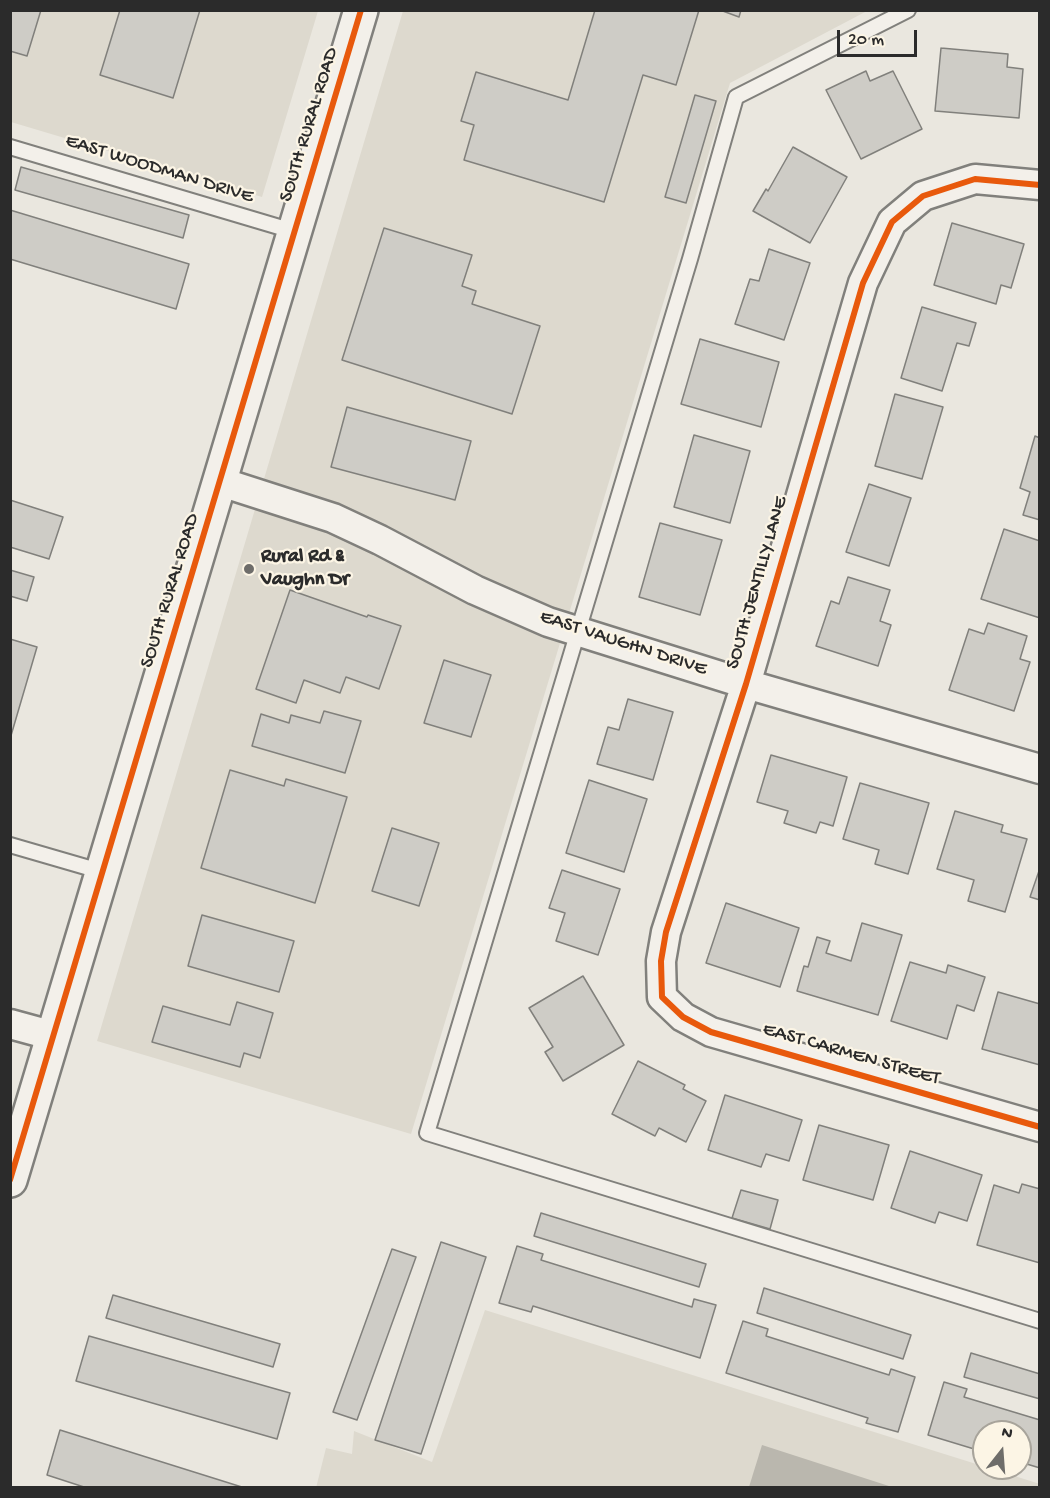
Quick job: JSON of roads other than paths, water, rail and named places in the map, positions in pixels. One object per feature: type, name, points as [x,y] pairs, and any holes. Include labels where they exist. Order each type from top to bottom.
[{"type":"main road","name":"SOUTH RURAL ROAD","points":[[10,1180],[221,483],[361,10]]},
{"type":"street","name":"SOUTH JENTILLY LANE","points":[[662,997],[661,961],[666,932],[746,684],[863,283],[892,222],[923,196],[975,179],[1040,185]]},
{"type":"street","name":"EAST VAUGHN DRIVE","points":[[221,483],[333,518],[475,590],[548,622],[746,684],[1040,769]]},
{"type":"street","name":"EAST CARMEN STREET","points":[[662,997],[683,1017],[711,1032],[1040,1127]]},
{"type":"street","points":[[10,1024],[54,1036]]},
{"type":"lane","points":[[908,10],[736,97],[690,259],[427,1133],[1040,1320]]},
{"type":"lane","name":"EAST WOODMAN DRIVE","points":[[10,147],[296,231]]},
{"type":"lane","points":[[10,845],[104,872]]},
{"type":"place","name":"Rural Rd & Vaughn Dr","points":[[249,569]]}]
